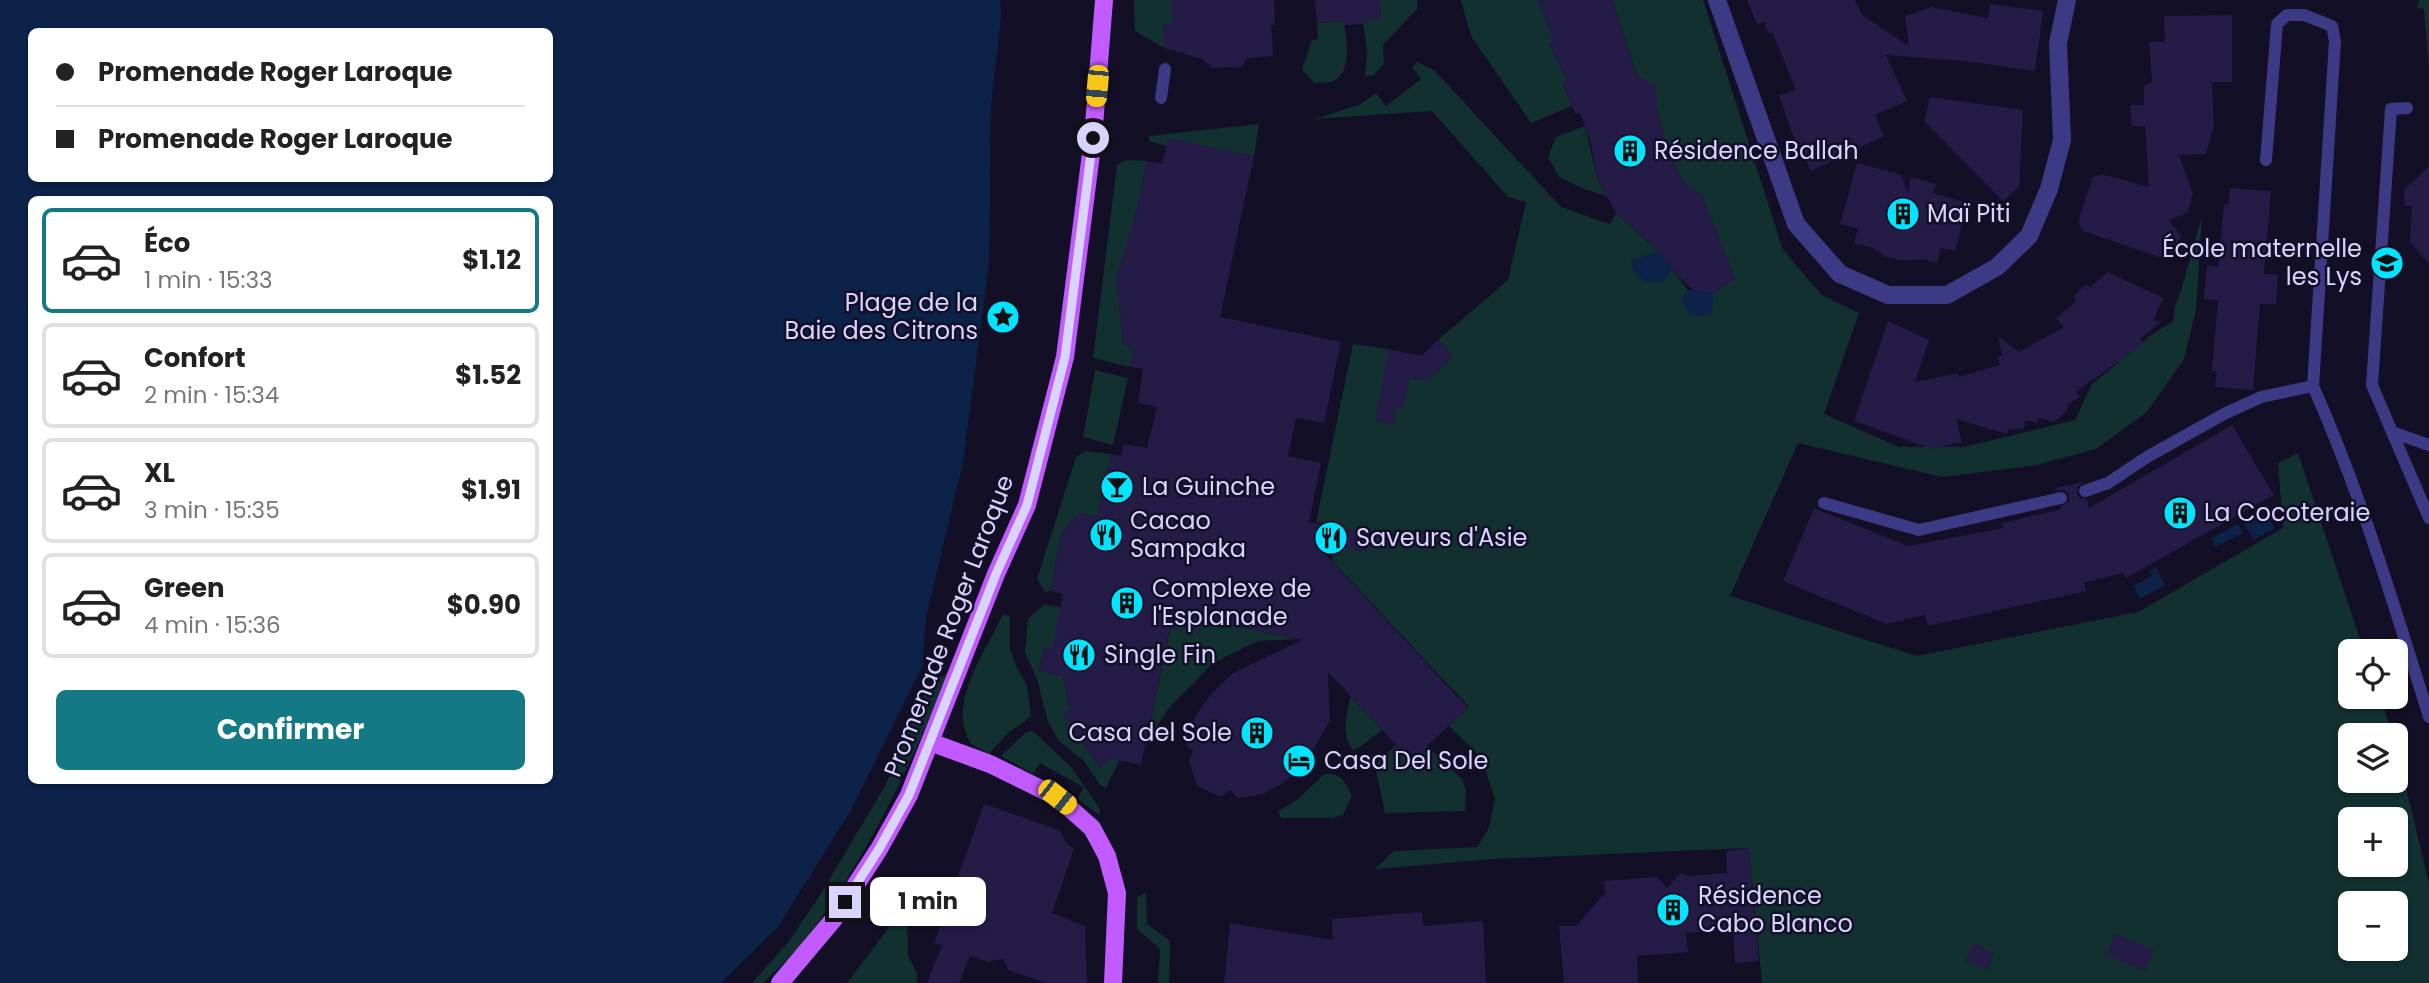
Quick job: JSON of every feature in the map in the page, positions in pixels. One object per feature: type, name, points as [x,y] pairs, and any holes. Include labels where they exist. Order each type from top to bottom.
[{"type":"main road","name":"Promenade Roger Laroque","points":[[779,983],[833,920],[879,849],[909,795],[996,574],[1027,505],[1065,357],[1093,138],[1104,0]]},
{"type":"main road","points":[[930,742],[990,764],[1057,797],[1093,828],[1107,856],[1117,893],[1113,983]]},
{"type":"street","points":[[1717,0],[1796,224],[1840,274],[1888,295],[1947,295],[1997,267],[2029,236],[2049,189],[2062,140],[2058,43],[2067,0]]},
{"type":"lane","points":[[2266,160],[2277,24],[2287,15],[2304,15],[2332,26],[2335,41],[2313,386],[2370,530],[2429,717]]},
{"type":"lane","points":[[1161,98],[1165,69]]},
{"type":"lane","points":[[2407,108],[2391,109],[2372,385],[2429,518]]},
{"type":"lane","points":[[2085,491],[2108,483],[2224,414],[2261,397],[2313,386]]},
{"type":"lane","points":[[2392,432],[2429,446]]},
{"type":"lane","points":[[1824,503],[1919,530],[2061,498]]},
{"type":"green space","points":[[1134,0],[1182,0],[1164,48],[1135,31]]},
{"type":"green space","points":[[1380,0],[1417,0],[1417,9],[1383,45],[1384,64],[1374,75],[1365,76],[1367,50],[1363,24],[1366,24],[1366,19],[1381,18]]},
{"type":"green space","points":[[1461,0],[1544,0],[1554,41],[1549,44],[1567,80],[1563,84],[1572,106],[1531,123],[1471,36]]},
{"type":"green space","points":[[1612,0],[1703,0],[1783,250],[1822,295],[1859,313],[1824,414],[1899,447],[1964,447],[2075,420],[2092,384],[2151,335],[2173,321],[2175,305],[2202,216],[2196,310],[2184,359],[2147,412],[2096,449],[2037,465],[1942,477],[1798,443],[1730,596],[1917,656],[2138,612],[2283,528],[2278,463],[2298,453],[2360,639],[2338,639],[2338,709],[2384,709],[2389,723],[2338,723],[2338,793],[2407,793],[2429,884],[2429,983],[1762,983],[1749,848],[1493,859],[1375,869],[1394,851],[1477,847],[1489,827],[1495,799],[1481,757],[1449,726],[1469,707],[1332,561],[1339,527],[1316,522],[1353,344],[1388,349],[1397,407],[1410,378],[1427,381],[1453,356],[1438,340],[1508,280],[1526,202],[1508,197],[1432,111],[1314,119],[1359,105],[1376,93],[1386,106],[1421,79],[1412,67],[1417,62],[1434,70],[1561,207],[1610,224],[1616,213],[1658,251],[1688,290],[1713,293],[1735,279],[1702,196],[1686,184],[1670,158],[1657,109],[1637,76]]},
{"type":"green space","points":[[2419,0],[2429,0],[2429,69],[2424,9],[2417,8]]},
{"type":"green space","points":[[1344,21],[1347,55],[1343,71],[1331,82],[1314,83],[1302,70],[1312,40],[1318,39],[1317,23]]},
{"type":"green space","points":[[1259,124],[1254,156],[1166,146],[1149,141],[1149,136]]},
{"type":"green space","points":[[1585,126],[1598,181],[1607,196],[1559,177],[1548,157],[1556,137]]},
{"type":"green space","points":[[1127,160],[1147,161],[1136,213],[1117,278],[1123,345],[1134,347],[1130,367],[1093,358],[1117,165]]},
{"type":"green space","points":[[1095,370],[1128,378],[1113,445],[1083,437]]},
{"type":"green space","points":[[1085,451],[1111,454],[1097,517],[1079,513],[1062,532],[1050,591],[1045,592],[1037,579],[1076,457]]},
{"type":"green space","points":[[1044,604],[1078,611],[1052,649],[1044,648],[1039,670],[1063,676],[1069,706],[1076,705],[1064,715],[1099,767],[1117,756],[1119,761],[1106,788],[1100,785],[1084,761],[1059,741],[1048,722],[1038,682],[1025,652],[1028,619]]},
{"type":"green space","points":[[1175,605],[1184,615],[1297,639],[1258,641],[1213,663],[1168,709],[1146,743]]},
{"type":"green space","points":[[1003,614],[1010,616],[1010,648],[1027,685],[1031,716],[1009,732],[989,754],[970,743],[963,725],[963,708],[970,680]]},
{"type":"green space","points":[[950,671],[885,813],[846,881],[797,950],[763,983],[752,983],[787,944],[820,895],[885,786],[927,687]]},
{"type":"green space","points":[[1350,696],[1382,730],[1353,750],[1346,731]]},
{"type":"green space","points":[[1033,731],[1072,768],[1100,809],[1099,815],[1078,799],[1083,787],[1040,763],[1033,774],[1001,756],[1025,733]]},
{"type":"green space","points":[[1396,745],[1411,761],[1427,746],[1462,779],[1466,790],[1465,811],[1385,813],[1376,771],[1379,760]]},
{"type":"green space","points":[[1324,774],[1339,777],[1350,791],[1352,796],[1343,815],[1332,818],[1281,818],[1278,811],[1297,800]]},
{"type":"green space","points":[[1146,893],[1147,924],[1170,941],[1169,983],[1158,983],[1160,949],[1137,929],[1137,897]]},
{"type":"green space","points":[[896,918],[907,924],[908,956],[917,973],[917,983],[847,983]]},
{"type":"water","points":[[0,0],[1000,0],[1001,17],[991,105],[989,264],[963,462],[926,618],[922,667],[851,810],[778,927],[721,983],[0,983]]},
{"type":"water","points":[[1658,251],[1673,269],[1663,281],[1646,283],[1633,271],[1631,261]]},
{"type":"water","points":[[1688,290],[1713,293],[1712,313],[1700,317],[1688,313],[1681,299]]},
{"type":"water","points":[[2253,514],[2258,521],[2267,516],[2275,528],[2254,540],[2242,521]]},
{"type":"water","points":[[2238,524],[2243,533],[2215,547],[2211,538]]},
{"type":"water","points":[[2156,568],[2165,585],[2140,599],[2133,586],[2152,576],[2149,571]]},
{"type":"building","points":[[1171,0],[1274,0],[1275,25],[1271,25],[1273,56],[1247,58],[1242,67],[1212,68],[1202,59],[1164,48],[1162,24],[1172,23]]},
{"type":"building","points":[[1315,0],[1380,0],[1381,18],[1366,19],[1367,24],[1344,25],[1344,21],[1317,23]]},
{"type":"building","name":"Résidence Ballah","points":[[1537,0],[1612,0],[1637,76],[1656,85],[1657,109],[1670,158],[1686,184],[1702,195],[1735,279],[1713,293],[1693,290],[1655,248],[1616,213],[1598,181],[1591,144],[1581,114],[1575,113],[1563,84],[1567,80],[1549,44],[1554,41]]},
{"type":"building","points":[[1747,0],[1855,0],[1862,15],[1909,46],[1905,16],[1932,7],[1988,18],[1990,4],[2043,11],[2035,71],[1963,61],[1886,55],[1907,101],[1875,115],[1884,136],[1811,171],[1792,133],[1779,95],[1796,90],[1772,32],[1769,33],[1764,22],[1757,24]]},
{"type":"building","points":[[2232,15],[2232,82],[2212,82],[2214,126],[2206,154],[2179,155],[2193,194],[2187,213],[2169,220],[2181,236],[2173,256],[2165,259],[2083,231],[2078,222],[2093,177],[2102,174],[2149,187],[2145,126],[2132,126],[2130,105],[2144,105],[2144,86],[2152,82],[2149,42],[2165,42],[2164,16]]},
{"type":"building","points":[[1930,97],[2023,110],[2019,187],[2003,201],[1924,121]]},
{"type":"building","points":[[1168,138],[1254,156],[1220,317],[1341,342],[1324,423],[1296,418],[1288,456],[1321,463],[1309,522],[1370,533],[1366,552],[1314,542],[1468,708],[1411,761],[1328,672],[1330,721],[1303,766],[1283,783],[1263,794],[1238,798],[1230,790],[1221,797],[1197,786],[1189,760],[1193,751],[1186,745],[1195,717],[1212,693],[1233,673],[1302,640],[1173,613],[1141,765],[1112,759],[1100,768],[1063,715],[1070,710],[1063,676],[1039,671],[1044,648],[1052,649],[1063,594],[1050,591],[1062,532],[1079,513],[1097,517],[1111,454],[1121,456],[1124,444],[1147,448],[1157,407],[1138,403],[1143,369],[1130,367],[1134,347],[1123,345],[1116,278],[1136,213],[1147,161],[1162,164]]},
{"type":"building","name":"Maï Piti","points":[[1857,163],[1901,175],[1908,192],[1911,177],[1936,184],[1933,193],[1968,203],[1955,251],[1941,248],[1937,263],[1922,259],[1905,261],[1886,257],[1873,248],[1854,243],[1858,229],[1840,224]]},
{"type":"building","points":[[2429,166],[2429,264],[2410,242],[2412,206],[2404,206],[2405,189]]},
{"type":"building","points":[[2230,188],[2271,191],[2264,274],[2278,275],[2276,304],[2260,304],[2253,390],[2215,387],[2217,371],[2212,371],[2218,300],[2204,299],[2207,265],[2218,267],[2224,204],[2229,204]]},
{"type":"building","points":[[2108,272],[2163,298],[2154,319],[2160,323],[2140,339],[2144,343],[2076,392],[2080,397],[2069,404],[2067,411],[2054,422],[2039,418],[2037,423],[2026,420],[2023,429],[2009,429],[2007,434],[1956,419],[1962,442],[1932,449],[1854,421],[1888,321],[1929,340],[1915,382],[1958,373],[1958,377],[2000,365],[1997,358],[2002,355],[1998,336],[2019,352],[2064,327],[2056,318],[2076,302],[2074,296],[2086,284],[2090,287]]},
{"type":"building","points":[[1438,340],[1453,356],[1427,381],[1410,378],[1404,408],[1397,407],[1393,425],[1375,421],[1388,349],[1421,356]]},
{"type":"building","points":[[2232,425],[2274,495],[2126,578],[2123,573],[2084,583],[2086,591],[1928,626],[1925,615],[1886,624],[1783,581],[1814,508],[1908,546],[2003,528],[2002,523],[2061,509],[2060,507],[2069,501],[2069,495],[2056,488],[2083,482],[2078,486],[2077,493],[2080,498],[2087,499],[2089,508]]},
{"type":"building","points":[[984,804],[1059,830],[1068,845],[1074,849],[1052,913],[1085,926],[1087,983],[1047,983],[1008,970],[1003,959],[989,962],[970,956],[959,983],[927,983],[942,945],[934,943]]},
{"type":"building","name":"Résidence Cabo Blanco","points":[[1749,848],[1759,961],[1735,963],[1733,929],[1686,933],[1688,952],[1637,956],[1638,983],[1564,983],[1559,926],[1576,926],[1605,893],[1604,881],[1657,877],[1667,888],[1680,873],[1689,876],[1727,873],[1726,851]]},
{"type":"building","points":[[1422,912],[1423,926],[1483,921],[1486,983],[1224,983],[1230,923],[1333,940],[1332,919]]},
{"type":"building","points":[[2115,934],[2154,950],[2146,971],[2106,955]]},
{"type":"building","points":[[1973,943],[1994,953],[1987,970],[1965,961]]},
{"type":"place","name":"Résidence Ballah","points":[[1630,151]]},
{"type":"place","name":"Maï Piti","points":[[1903,214]]},
{"type":"place","name":"École maternelle les Lys","points":[[2387,263]]},
{"type":"place","name":"Plage de la Baie des Citrons","points":[[1003,317]]},
{"type":"place","name":"La Guinche","points":[[1117,487]]},
{"type":"place","name":"La Cocoteraie","points":[[2180,513]]},
{"type":"place","name":"Cacao Sampaka","points":[[1106,535]]},
{"type":"place","name":"Saveurs d'Asie","points":[[1331,538]]},
{"type":"place","name":"Complexe de l'Esplanade","points":[[1127,603]]},
{"type":"place","name":"Single Fin","points":[[1079,655]]},
{"type":"place","name":"Casa del Sole","points":[[1257,733]]},
{"type":"place","name":"Casa Del Sole","points":[[1299,761]]},
{"type":"place","name":"Résidence Cabo Blanco","points":[[1673,910]]},
{"type":"route","points":[[845,902],[909,795],[996,574],[1027,505],[1065,357],[1093,138]]}]
